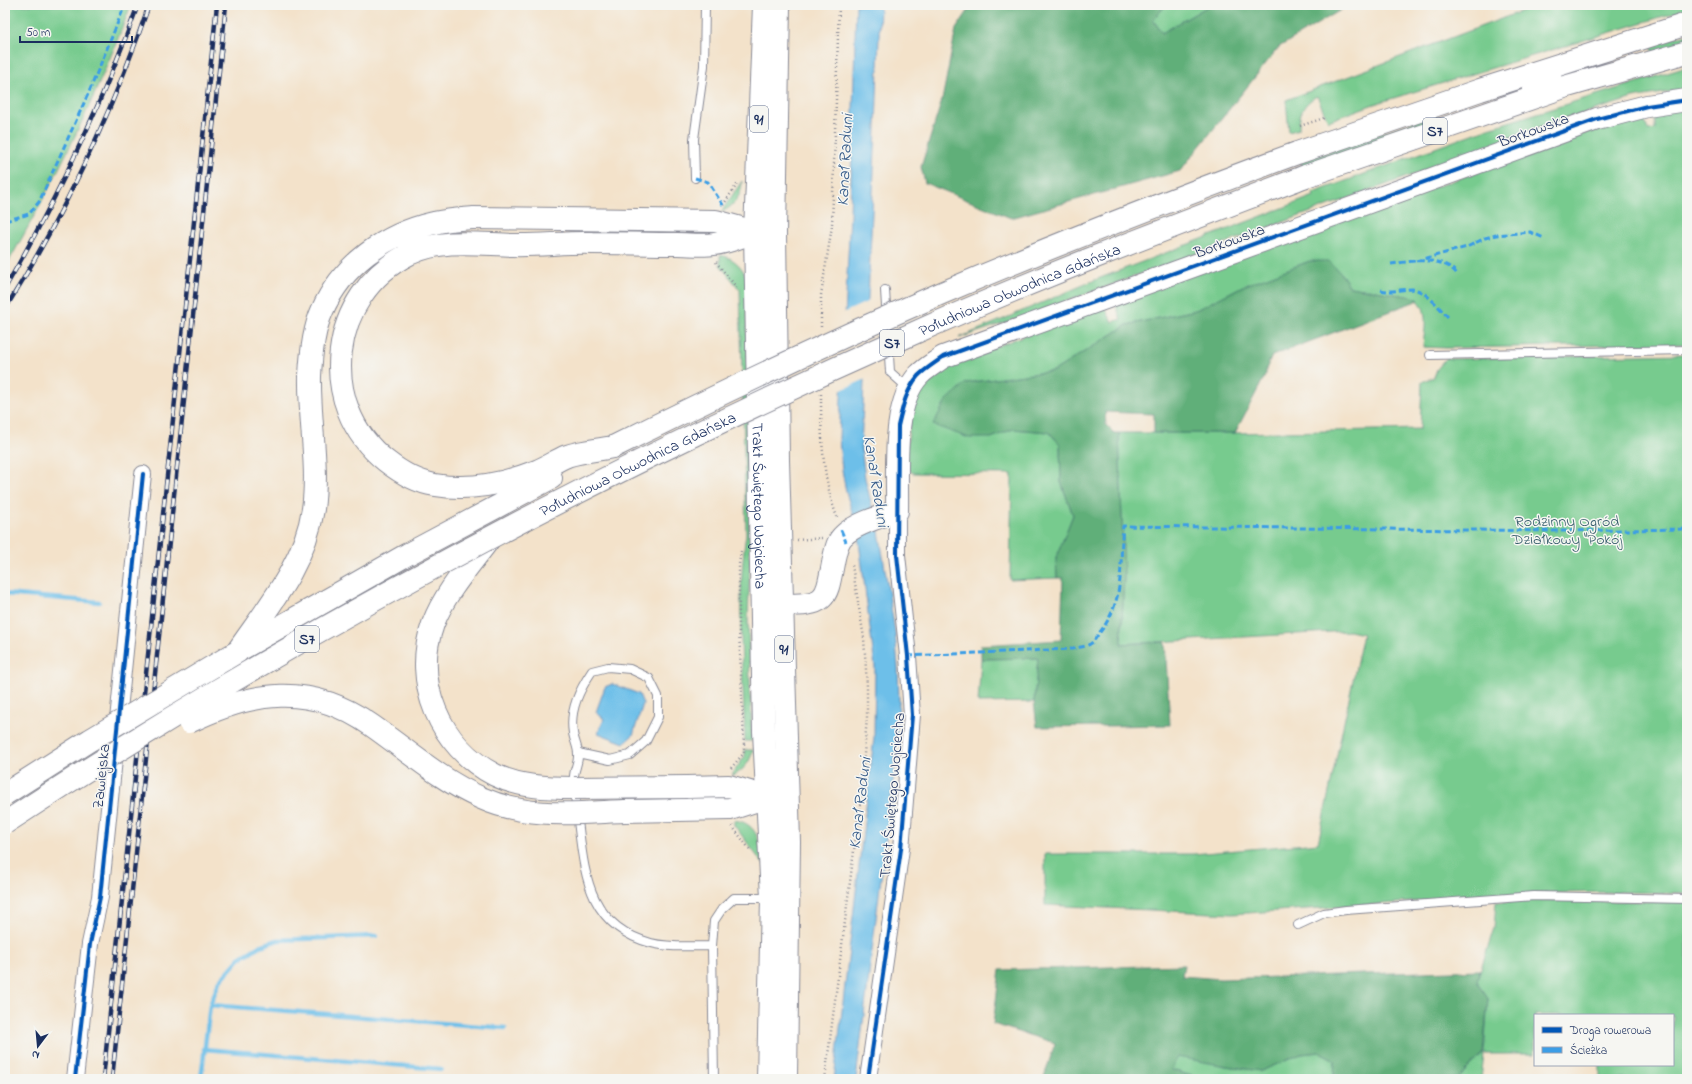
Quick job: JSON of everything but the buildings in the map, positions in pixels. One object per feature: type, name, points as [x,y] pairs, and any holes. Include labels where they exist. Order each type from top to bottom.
[{"type":"main road","name":"Trakt Świętego Wojciecha","points":[[764,5],[764,731],[777,796],[789,842],[786,1079]]},
{"type":"main road","name":"Trakt Świętego Wojciecha","points":[[768,1079],[772,898],[784,605],[778,460],[765,232],[779,5]]},
{"type":"main road","name":"S7","points":[[1432,106],[1687,24]]},
{"type":"main road","name":"S7","points":[[1440,129],[1564,87],[1687,52]]},
{"type":"main road","name":"Borkowska","points":[[890,514],[898,426],[903,406],[910,389],[918,376],[943,357],[1597,119],[1647,106],[1687,100]]},
{"type":"main road","name":"Południowa Obwodnica Gdańska","points":[[5,794],[96,736],[237,652],[408,554],[613,447],[747,382],[943,293],[1112,223],[1297,153],[1432,106]]},
{"type":"main road","name":"Południowa Obwodnica Gdańska","points":[[5,823],[128,745],[321,631],[490,538],[678,442],[914,332],[1087,260],[1306,176],[1440,129]]},
{"type":"main road","points":[[237,652],[294,567],[306,540],[313,509],[315,467],[310,377],[313,344],[322,312],[332,292],[345,274],[366,253],[400,234],[434,223],[473,218],[716,221],[765,232]]},
{"type":"main road","points":[[613,447],[568,456],[533,472],[490,485],[470,488],[432,485],[414,479],[397,470],[369,446],[345,402],[340,362],[344,331],[356,303],[379,274],[394,262],[430,246],[444,243],[515,245],[609,243],[716,244],[765,232]]},
{"type":"main road","name":"Trakt Świętego Wojciecha","points":[[784,605],[807,605],[820,601],[827,593],[839,542],[845,527],[890,514]]},
{"type":"main road","points":[[490,538],[436,616],[428,641],[427,682],[431,701],[439,721],[453,742],[475,763],[495,775],[516,782],[557,788],[729,786],[777,796]]},
{"type":"main road","points":[[128,745],[173,732],[206,714],[238,702],[278,695],[296,695],[314,698],[334,704],[352,713],[370,724],[436,773],[463,789],[502,805],[524,811],[550,814],[730,809],[777,796]]},
{"type":"street","name":"Zawiejska","points":[[75,1079],[90,944],[100,897],[143,474]]},
{"type":"street","name":"Trakt Świętego Wojciecha","points":[[868,1079],[901,850],[912,715],[898,555],[890,514]]},
{"type":"lane","points":[[695,178],[694,139],[704,66],[705,5]]},
{"type":"lane","points":[[1440,129],[1649,35]]},
{"type":"lane","points":[[1432,106],[1656,61]]},
{"type":"lane","points":[[885,290],[890,372],[910,389]]},
{"type":"lane","points":[[1430,355],[1687,350]]},
{"type":"lane","points":[[578,753],[610,760],[630,755],[646,741],[658,717],[658,696],[649,678],[630,669],[608,667],[592,671],[580,688],[574,709],[572,732],[578,753],[574,776],[584,868],[594,898],[601,910],[622,930],[650,942],[673,946],[712,946]]},
{"type":"lane","points":[[1298,925],[1324,913],[1346,910],[1526,896],[1687,899]]},
{"type":"lane","points":[[714,1079],[712,946],[714,921],[722,909],[734,898],[772,898]]},
{"type":"path","points":[[821,333],[821,295],[832,226],[839,5]]},
{"type":"path","points":[[1300,126],[1324,118]]},
{"type":"path","points":[[821,392],[821,442],[825,474],[845,527]]},
{"type":"path","points":[[794,540],[820,538]]},
{"type":"path","points":[[825,1079],[860,803],[867,718],[868,686],[864,638],[851,560]]},
{"type":"green space","points":[[5,5],[131,5],[104,73],[74,139],[41,204],[5,268]]},
{"type":"green space","points":[[972,5],[1166,5],[1153,20],[1162,33],[1210,5],[1349,5],[1279,47],[1180,171],[1011,218],[925,183],[921,167],[942,100],[956,29]]},
{"type":"green space","points":[[1166,5],[1210,5],[1162,33],[1153,20]]},
{"type":"green space","points":[[1538,5],[1687,5],[1687,9],[1374,104],[1328,121],[1317,96],[1305,106],[1301,114],[1299,129],[1289,132],[1286,100]]},
{"type":"green space","points":[[1687,34],[1687,43],[1653,52],[1651,44]]},
{"type":"green space","points":[[1687,67],[1687,89],[1633,98],[1566,119],[1020,318],[959,338],[1095,280],[1314,196],[1313,193],[1489,128]]},
{"type":"green space","points":[[1687,107],[1687,344],[1446,348],[1423,347],[1425,319],[1422,306],[1419,301],[1413,297],[1350,287],[1342,275],[1310,261],[1243,286],[1196,310],[1127,325],[1054,371],[966,383],[991,438],[1013,429],[1049,432],[1060,444],[1061,482],[1073,515],[1056,558],[1057,578],[1010,580],[1012,474],[913,473],[904,467],[913,403],[926,381],[948,365],[1104,305],[1112,322],[1121,319],[1116,306],[1118,300],[1640,114],[1644,119],[1648,130],[1655,129],[1655,116]]},
{"type":"green space","points":[[1435,114],[1437,120],[1303,168],[1301,162]]},
{"type":"green space","points":[[742,181],[739,196],[730,207],[721,212]]},
{"type":"green space","points":[[720,255],[736,262],[742,268],[746,276],[750,559],[748,621],[752,741],[745,741],[741,637],[741,585],[746,534],[740,290],[720,265]]},
{"type":"green space","points":[[1310,261],[1329,261],[1342,275],[1350,287],[1413,297],[1419,300],[1272,356],[1266,369],[1266,374],[1235,433],[1154,433],[1154,414],[1105,412],[1106,425],[1114,433],[1119,433],[1124,577],[1121,644],[1165,642],[1170,725],[1037,727],[1034,702],[1038,658],[981,659],[981,645],[1061,640],[1063,578],[1057,578],[1056,558],[1073,515],[1061,482],[1060,444],[1049,432],[1013,429],[991,438],[969,438],[933,425],[945,402],[966,383],[1054,371],[1127,325],[1196,310],[1243,286]]},
{"type":"green space","name":"Rodzinny Ogród Działkowy \"Pokój","points":[[1687,354],[1687,893],[1546,893],[1232,914],[1045,905],[1045,854],[1193,854],[1318,843],[1363,634],[1349,631],[1121,644],[1124,577],[1119,433],[1235,433],[1420,429],[1422,382],[1434,377],[1437,369],[1446,359]]},
{"type":"green space","points":[[1038,658],[1034,702],[978,703],[981,659]]},
{"type":"green space","points":[[745,750],[753,750],[746,765],[733,776],[733,773],[745,756]]},
{"type":"green space","points":[[734,820],[749,825],[757,836],[763,864],[734,825]]},
{"type":"green space","points":[[1537,900],[1687,902],[1687,1079],[1600,1079],[1600,1066],[1674,1066],[1674,1014],[1534,1014],[1534,1054],[1484,1054],[1481,1079],[1457,1079],[1484,1053],[1488,998],[1477,981],[1494,928],[1496,902]]},
{"type":"green space","points":[[1184,965],[1182,976],[1221,979],[1480,970],[1477,981],[1488,998],[1483,1053],[1457,1079],[1329,1079],[1334,1076],[1335,1060],[1320,1052],[1301,1054],[1261,1071],[1177,1057],[1172,1070],[1201,1079],[1050,1079],[1044,1077],[1055,1043],[993,1024],[1000,970]]},
{"type":"green space","points":[[1320,1052],[1335,1060],[1334,1076],[1329,1079],[1201,1079],[1172,1070],[1177,1056],[1226,1066],[1261,1071],[1301,1054]]},
{"type":"water","points":[[856,5],[880,5],[876,128],[861,447],[865,478],[873,511],[855,520],[848,499],[844,479],[839,438],[850,216]]},
{"type":"water","points":[[878,525],[895,632],[898,667],[899,702],[894,774],[856,1079],[834,1079],[874,738],[875,667],[858,534]]},
{"type":"water","points":[[612,684],[639,694],[643,704],[633,735],[624,743],[598,733],[604,719],[596,712],[605,687]]},
{"type":"pier","points":[[871,300],[866,379],[839,391],[843,313]]},
{"type":"waterway","points":[[5,594],[99,602]]},
{"type":"waterway","points":[[201,1079],[210,1005],[219,982],[240,958],[260,946],[278,940],[376,936]]},
{"type":"waterway","points":[[210,1005],[505,1028]]},
{"type":"waterway","points":[[204,1049],[441,1069]]},
{"type":"railway","points":[[5,288],[43,219],[78,149],[94,114],[138,5]]},
{"type":"railway","points":[[5,309],[47,237],[86,161],[120,84],[149,5]]},
{"type":"railway","points":[[103,1079],[217,5]]},
{"type":"railway","points":[[112,1079],[226,5]]},
{"type":"marked path","points":[[5,221],[29,214],[39,202],[89,92],[125,5]]},
{"type":"marked path","points":[[695,178],[708,182],[723,205]]},
{"type":"marked path","points":[[1416,261],[1467,247],[1485,238],[1496,235],[1530,232],[1544,238]]},
{"type":"marked path","points":[[1391,264],[1417,261],[1436,262],[1444,264],[1457,274]]},
{"type":"marked path","points":[[1381,290],[1417,290],[1432,300],[1448,317]]},
{"type":"marked path","points":[[908,656],[1072,649],[1090,644],[1108,620],[1118,594],[1123,526],[1559,531],[1687,529]]},
{"type":"marked path","points":[[841,530],[846,542]]},
{"type":"cycle path","points":[[868,1079],[901,849],[912,715],[908,656],[897,555],[898,426],[907,393],[918,376],[943,357],[1597,119],[1647,106],[1687,100]]},
{"type":"cycle path","points":[[75,1079],[90,944],[100,897],[143,474]]},
{"type":"water label","name":"Kanał Raduni","points":[[844,160]]},
{"type":"water label","name":"Kanał Raduni","points":[[877,481]]},
{"type":"water label","name":"Kanał Raduni","points":[[859,803]]}]
